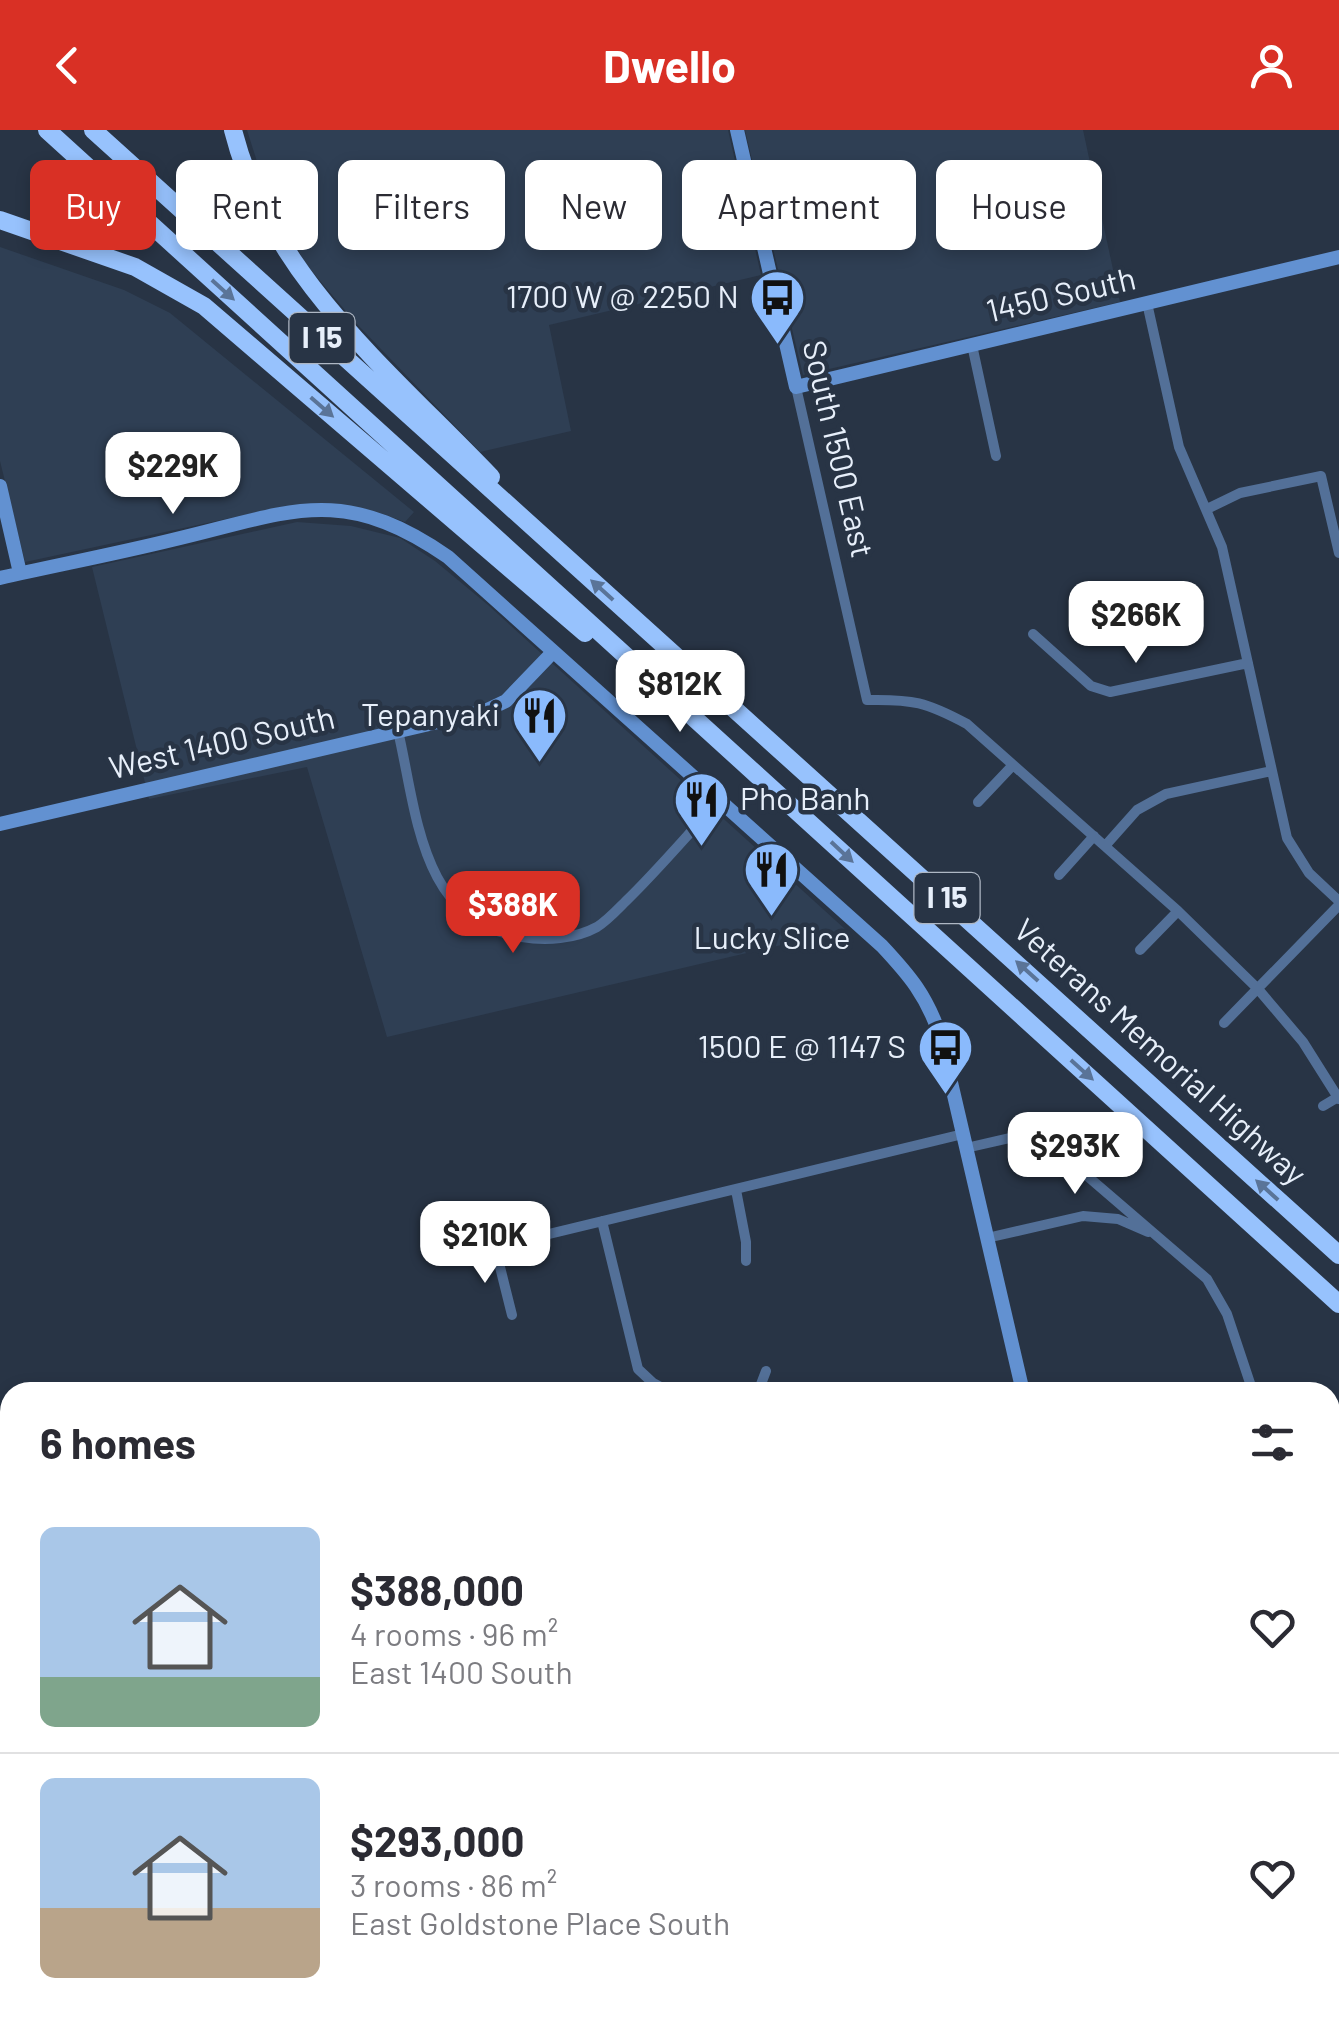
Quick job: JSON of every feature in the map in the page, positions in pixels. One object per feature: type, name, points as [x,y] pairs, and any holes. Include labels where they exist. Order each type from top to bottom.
[{"type":"highway","name":"Veterans Memorial Highway","points":[[47,130],[1339,1307]]},
{"type":"highway","name":"Veterans Memorial Highway","points":[[93,130],[1339,1256]]},
{"type":"highway","points":[[234,130],[264,216],[308,284],[551,545]]},
{"type":"highway","points":[[0,220],[135,267],[198,301],[662,700],[693,715]]},
{"type":"street","name":"South 1500 East","points":[[737,130],[867,700],[904,699],[930,704],[966,724],[1013,765]]},
{"type":"street","name":"1450 South","points":[[796,387],[1339,258]]},
{"type":"street","points":[[1147,303],[1178,447],[1222,547],[1287,838],[1297,858],[1339,903],[1224,1023]]},
{"type":"street","points":[[972,344],[996,456]]},
{"type":"street","points":[[1207,508],[1240,493],[1321,476],[1339,553]]},
{"type":"street","points":[[0,486],[20,574]]},
{"type":"street","points":[[0,578],[284,512],[351,512],[412,532],[448,557],[910,975],[928,1003],[940,1035],[1021,1382]]},
{"type":"street","points":[[1033,634],[1091,686],[1110,692],[1248,663]]},
{"type":"street","name":"West 1400 South","points":[[0,824],[485,711],[506,701],[554,652]]},
{"type":"street","points":[[398,731],[430,868],[441,889],[459,910],[511,936],[540,940],[597,927],[720,800]]},
{"type":"street","points":[[978,802],[1013,765],[1094,836],[1258,988],[1303,1042],[1338,1098],[1323,1106]]},
{"type":"street","points":[[1104,846],[1137,810],[1166,794],[1272,770]]},
{"type":"street","points":[[1059,875],[1094,836]]},
{"type":"street","points":[[1140,950],[1178,911]]},
{"type":"street","points":[[512,1315],[496,1247],[736,1190],[791,1173],[964,1141],[1036,1132],[1207,1280],[1227,1314],[1250,1382]]},
{"type":"street","points":[[736,1190],[746,1261]]},
{"type":"street","points":[[986,1238],[1083,1216],[1118,1220],[1158,1237]]},
{"type":"street","points":[[602,1221],[632,1352],[638,1369],[650,1382]]},
{"type":"street","points":[[762,1382],[766,1371]]},
{"type":"shaded area","points":[[247,130],[728,130],[735,160],[682,160],[682,250],[755,250],[761,275],[549,325],[571,431],[480,452],[355,322],[305,263],[298,250],[318,250],[318,160],[256,160]]},
{"type":"shaded area","points":[[745,130],[1083,130],[1089,160],[936,160],[936,250],[1102,250],[1102,218],[1120,302],[803,375],[773,250],[916,250],[916,160],[752,160]]},
{"type":"shaded area","points":[[0,247],[124,290],[170,313],[414,512],[405,522],[377,512],[318,504],[286,506],[25,562],[0,461]]},
{"type":"shaded area","points":[[297,522],[351,526],[400,538],[435,561],[846,930],[387,1037],[307,767],[149,799],[92,567]]},
{"type":"place","name":"1700 W @ 2250 N","points":[[778,346]]},
{"type":"place","name":"Tepanyaki","points":[[539,764]]},
{"type":"place","name":"Pho Banh","points":[[701,848]]},
{"type":"place","name":"Lucky Slice","points":[[772,918]]},
{"type":"place","name":"1500 E @ 1147 S","points":[[945,1096]]}]
